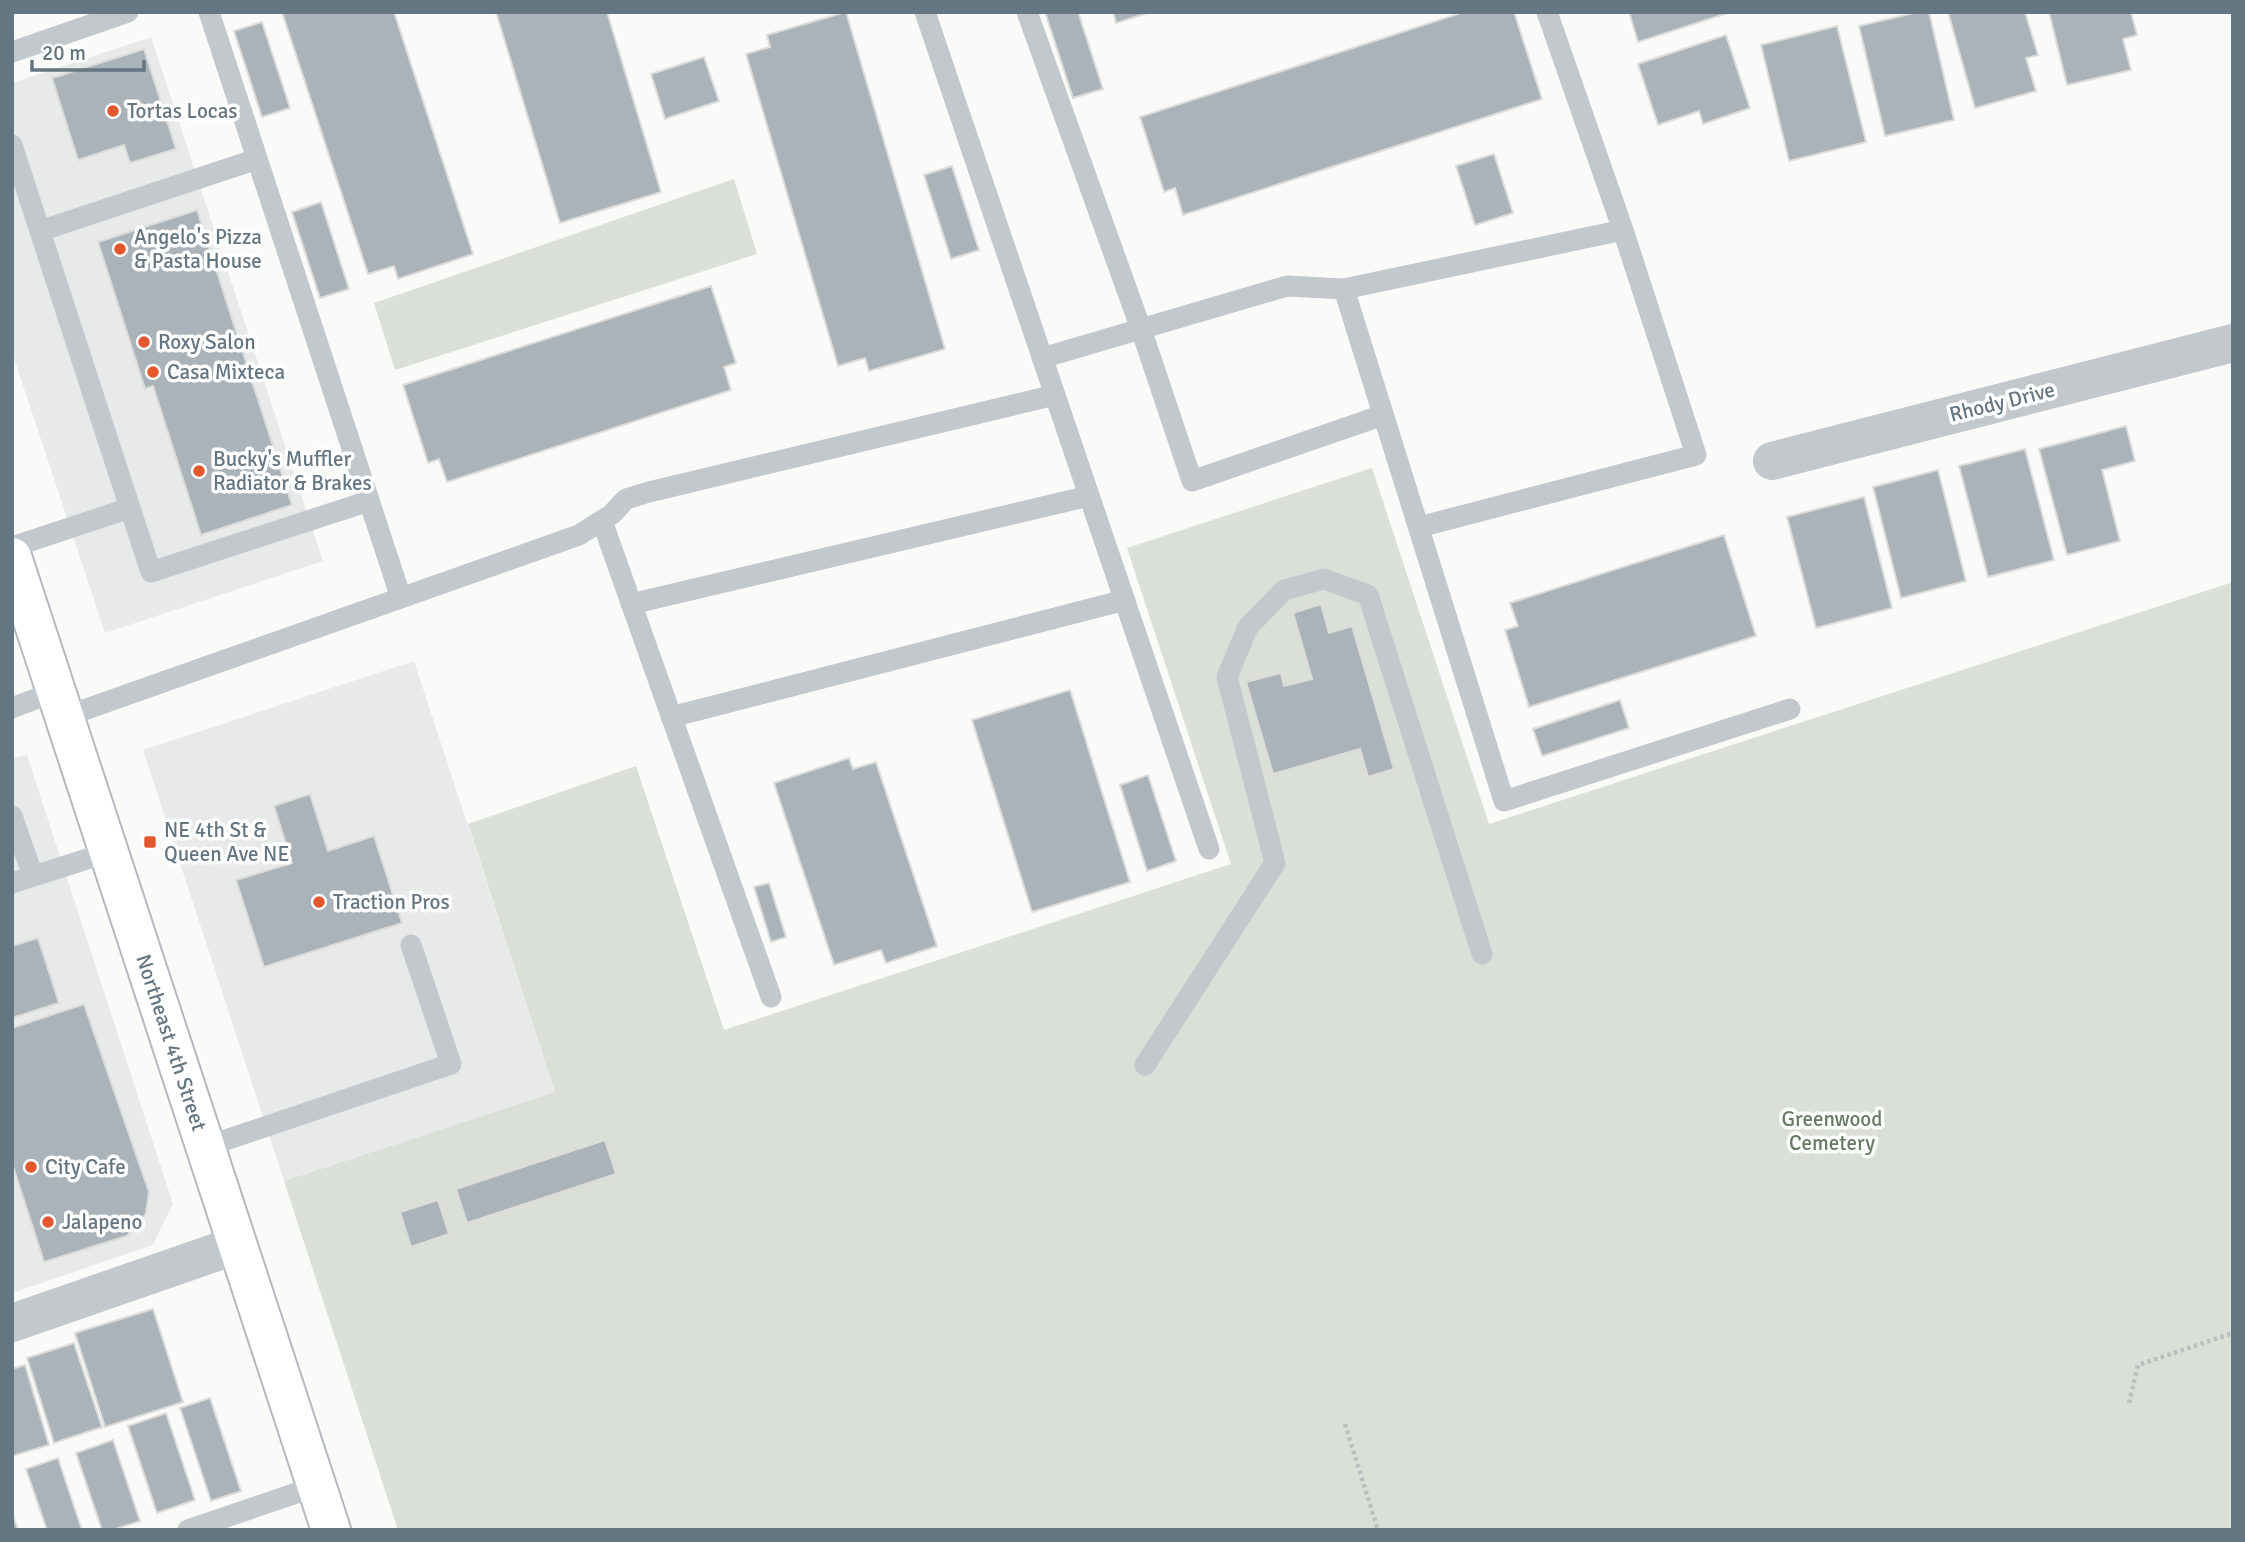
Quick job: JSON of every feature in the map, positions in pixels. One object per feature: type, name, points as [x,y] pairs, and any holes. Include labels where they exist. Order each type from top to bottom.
[{"type":"main road","name":"Northeast 4th Street","points":[[12,557],[20,610],[60,704],[331,1530]]},
{"type":"street","name":"Rhody Drive","points":[[1772,461],[2233,343]]},
{"type":"street","points":[[12,1323],[237,1245]]},
{"type":"lane","points":[[12,52],[128,12]]},
{"type":"lane","points":[[209,12],[401,598]]},
{"type":"lane","points":[[925,12],[1209,849]]},
{"type":"lane","points":[[1027,12],[1141,329],[1192,481],[1383,415]]},
{"type":"lane","points":[[1419,527],[1696,455],[1623,230],[1547,12]]},
{"type":"lane","points":[[12,145],[21,204],[40,231],[151,572],[369,501]]},
{"type":"lane","points":[[40,231],[257,159]]},
{"type":"lane","points":[[1042,358],[1287,286],[1344,289],[1623,230]]},
{"type":"lane","points":[[1344,289],[1504,801],[1790,709]]},
{"type":"lane","points":[[12,708],[60,704],[401,598],[579,536],[602,521],[626,499],[649,492],[1055,395]]},
{"type":"lane","points":[[631,604],[1090,496]]},
{"type":"lane","points":[[12,547],[130,508]]},
{"type":"lane","points":[[602,521],[771,997]]},
{"type":"lane","points":[[1145,1065],[1275,863],[1227,677],[1248,627],[1284,590],[1324,579],[1368,594],[1482,954]]},
{"type":"lane","points":[[671,717],[1125,600]]},
{"type":"lane","points":[[12,816],[33,876]]},
{"type":"lane","points":[[12,883],[109,852]]},
{"type":"lane","points":[[205,1147],[451,1064],[411,945]]},
{"type":"lane","points":[[188,1530],[317,1486]]},
{"type":"path","points":[[2129,1403],[2138,1365],[2233,1333]]},
{"type":"path","points":[[1345,1424],[1378,1530]]},
{"type":"shaded area","points":[[151,37],[323,561],[105,633],[12,352],[12,83]]},
{"type":"shaded area","points":[[414,661],[555,1092],[284,1181],[143,750]]},
{"type":"shaded area","points":[[27,755],[173,1204],[153,1245],[12,1293],[12,758]]},
{"type":"green space","points":[[734,179],[757,254],[395,370],[374,303]]},
{"type":"green space","name":"Greenwood Cemetery","points":[[1372,468],[1489,824],[2233,582],[2233,1530],[398,1530],[284,1181],[555,1092],[468,824],[636,766],[724,1030],[1231,864],[1127,548]]},
{"type":"building","points":[[282,12],[394,12],[473,254],[398,279],[394,266],[368,274]]},
{"type":"building","points":[[496,12],[607,12],[661,192],[560,223]]},
{"type":"building","points":[[846,12],[945,349],[869,371],[865,358],[838,366],[746,54],[770,47],[767,35]]},
{"type":"building","points":[[1045,12],[1078,12],[1103,89],[1073,98]]},
{"type":"building","points":[[1113,12],[1151,12],[1116,23]]},
{"type":"building","points":[[1464,12],[1514,12],[1542,99],[1183,215],[1175,188],[1164,192],[1140,117]]},
{"type":"building","points":[[1629,12],[1731,12],[1638,42]]},
{"type":"building","points":[[1918,12],[1929,12],[1954,120],[1885,136],[1859,26]]},
{"type":"building","points":[[1948,12],[2025,12],[2038,55],[2026,58],[2036,91],[1975,108]]},
{"type":"building","points":[[2049,12],[2131,12],[2137,35],[2123,39],[2131,70],[2067,85]]},
{"type":"building","points":[[262,22],[290,108],[262,117],[234,31]]},
{"type":"building","points":[[1837,26],[1866,142],[1789,161],[1761,45]]},
{"type":"building","points":[[1726,35],[1750,108],[1703,124],[1699,111],[1658,125],[1638,64]]},
{"type":"building","name":"Tortas Locas","points":[[144,49],[176,149],[130,163],[124,145],[78,160],[52,78]]},
{"type":"building","points":[[704,57],[719,101],[665,119],[651,74]]},
{"type":"building","points":[[1494,154],[1513,213],[1475,225],[1456,166]]},
{"type":"building","points":[[952,166],[979,250],[951,259],[924,175]]},
{"type":"building","points":[[321,202],[349,289],[320,298],[292,212]]},
{"type":"building","points":[[197,210],[292,505],[201,535],[153,386],[145,389],[98,242]]},
{"type":"building","points":[[711,286],[736,363],[724,367],[731,390],[447,482],[439,459],[428,463],[403,385]]},
{"type":"building","points":[[2126,426],[2135,461],[2102,470],[2120,541],[2067,555],[2039,449]]},
{"type":"building","points":[[2025,449],[2054,560],[1988,577],[1959,466]]},
{"type":"building","points":[[1938,470],[1966,581],[1901,598],[1873,487]]},
{"type":"building","points":[[1864,497],[1892,608],[1816,628],[1787,517]]},
{"type":"building","points":[[1724,535],[1756,636],[1529,707],[1505,630],[1518,626],[1510,603]]},
{"type":"building","points":[[1321,604],[1329,633],[1352,626],[1394,769],[1368,777],[1360,749],[1273,774],[1246,682],[1281,673],[1284,686],[1312,679],[1293,613]]},
{"type":"building","points":[[1070,690],[1130,882],[1032,912],[972,720]]},
{"type":"building","points":[[1620,700],[1629,728],[1542,756],[1533,729]]},
{"type":"building","points":[[849,758],[853,769],[876,762],[937,946],[886,963],[881,950],[834,965],[774,783]]},
{"type":"building","points":[[1148,775],[1176,861],[1147,871],[1120,785]]},
{"type":"building","name":"Traction Pros","points":[[310,794],[328,851],[374,836],[402,923],[264,967],[236,880],[292,863],[274,806]]},
{"type":"building","points":[[769,883],[786,937],[771,942],[754,887]]},
{"type":"building","points":[[38,938],[59,1003],[12,1018],[12,946]]},
{"type":"building","points":[[84,1004],[149,1192],[146,1213],[138,1226],[127,1236],[44,1262],[12,1163],[12,1028]]},
{"type":"building","points":[[605,1140],[616,1174],[467,1223],[456,1189]]},
{"type":"building","points":[[438,1200],[449,1234],[411,1247],[400,1212]]},
{"type":"building","points":[[153,1309],[183,1402],[105,1427],[75,1333]]},
{"type":"building","points":[[74,1343],[102,1427],[54,1443],[27,1358]]},
{"type":"building","points":[[25,1365],[49,1445],[12,1456],[12,1369]]},
{"type":"building","points":[[210,1398],[241,1491],[211,1501],[180,1408]]},
{"type":"building","points":[[166,1413],[195,1500],[157,1513],[128,1426]]},
{"type":"building","points":[[113,1440],[140,1521],[112,1530],[102,1530],[76,1453]]},
{"type":"building","points":[[58,1458],[82,1530],[47,1530],[26,1469]]},
{"type":"building","points":[[12,1512],[18,1530],[12,1530]]},
{"type":"place","name":"Tortas Locas","points":[[113,111]]},
{"type":"place","name":"Angelo's Pizza & Pasta House","points":[[120,249]]},
{"type":"place","name":"Roxy Salon","points":[[144,342]]},
{"type":"place","name":"Casa Mixteca","points":[[153,372]]},
{"type":"place","name":"Bucky's Muffler Radiator & Brakes","points":[[199,471]]},
{"type":"place","name":"NE 4th St & Queen Ave NE","points":[[150,842]]},
{"type":"place","name":"Traction Pros","points":[[319,902]]},
{"type":"place","name":"City Cafe","points":[[31,1167]]},
{"type":"place","name":"Jalapeno","points":[[48,1222]]}]
